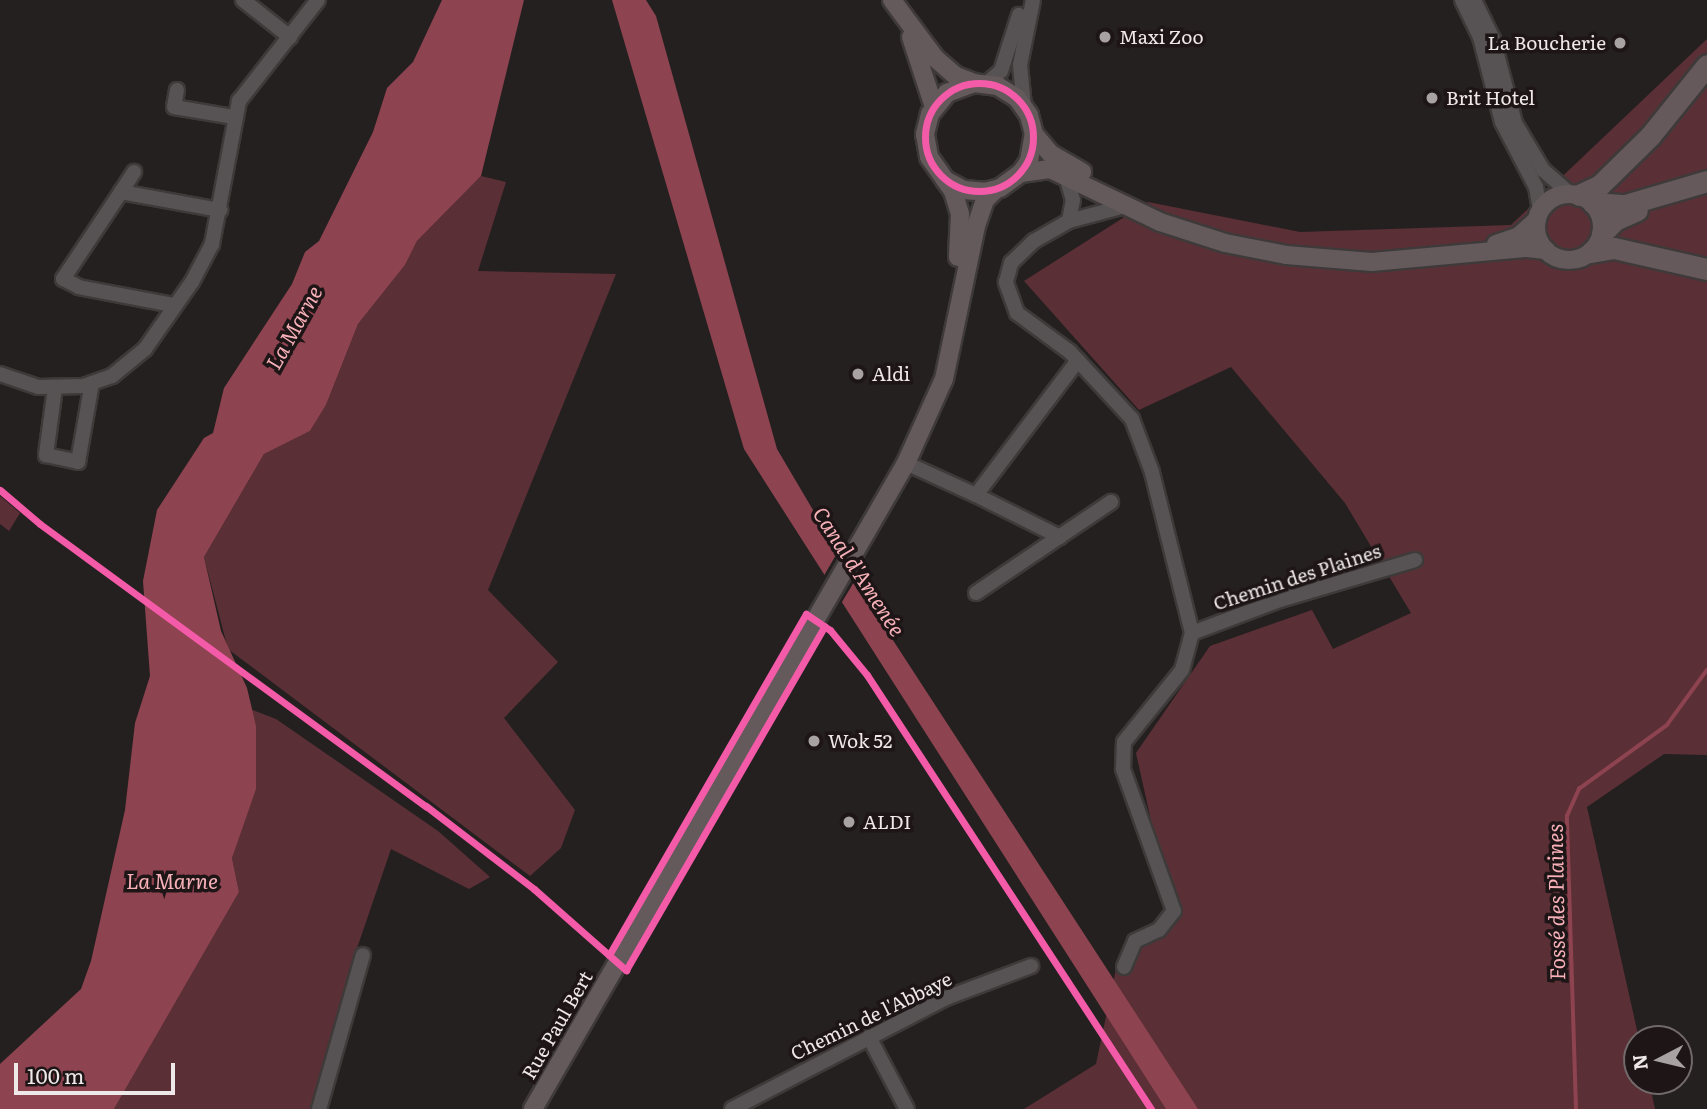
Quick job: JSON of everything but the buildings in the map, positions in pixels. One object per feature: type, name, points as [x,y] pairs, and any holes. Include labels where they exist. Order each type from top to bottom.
[{"type":"highway","points":[[1581,197],[1600,185],[1650,136],[1707,65]]},
{"type":"highway","points":[[1581,197],[1625,205],[1707,181]]},
{"type":"highway","points":[[1707,191],[1628,213],[1597,243],[1707,269]]},
{"type":"main road","points":[[897,7],[943,66],[980,83],[1008,91],[1024,106],[1034,134],[1061,160],[1163,214],[1225,235],[1288,248],[1372,255],[1500,244],[1519,236],[1553,198],[1581,197],[1597,243],[1573,260],[1546,250],[1527,248],[1413,261],[1328,261],[1225,243],[1125,206],[1066,176],[1044,168],[1021,173],[995,190],[978,219],[955,339],[932,403]]},
{"type":"main road","points":[[897,7],[929,80],[934,107]]},
{"type":"main road","points":[[932,403],[961,241],[960,214],[945,180],[934,167],[926,146],[927,122],[934,107],[956,88],[980,83]]},
{"type":"main road","points":[[1021,173],[1029,161],[1034,134]]},
{"type":"main road","points":[[945,180],[974,192],[995,190]]},
{"type":"main road","points":[[1539,215],[1537,236],[1546,250]]},
{"type":"main road","name":"Rue Paul Bert","points":[[533,1109],[906,463],[932,403]]},
{"type":"street","points":[[243,0],[290,37]]},
{"type":"street","points":[[0,374],[55,388],[92,383],[112,376],[145,349],[208,255],[220,210],[234,117],[243,95],[318,0]]},
{"type":"street","points":[[980,83],[1002,71],[1024,0]]},
{"type":"street","points":[[1024,106],[1020,65],[1033,0]]},
{"type":"street","points":[[1462,0],[1480,37],[1502,122],[1536,187],[1539,215]]},
{"type":"street","points":[[1474,0],[1493,39],[1515,123],[1542,170],[1581,197]]},
{"type":"street","points":[[177,90],[174,107],[234,117]]},
{"type":"street","points":[[134,172],[63,279],[79,286],[173,305]]},
{"type":"street","points":[[1066,176],[1073,200],[1069,221]]},
{"type":"street","points":[[121,192],[220,210]]},
{"type":"street","points":[[1124,967],[1135,941],[1159,930],[1174,911],[1123,769],[1124,742],[1182,670],[1192,633],[1144,444],[1132,419],[1078,360],[1017,313],[1007,291],[1007,272],[1017,255],[1069,221],[1125,206]]},
{"type":"street","points":[[976,495],[1078,360]]},
{"type":"street","points":[[55,388],[47,455],[78,462],[92,383]]},
{"type":"street","points":[[906,463],[1060,537]]},
{"type":"street","points":[[976,593],[1111,502]]},
{"type":"street","name":"Chemin des Plaines","points":[[1192,633],[1280,600],[1415,560]]},
{"type":"street","points":[[318,1109],[363,955]]},
{"type":"street","name":"Chemin de l'Abbaye","points":[[732,1109],[754,1105],[869,1037],[946,998],[1031,966]]},
{"type":"street","points":[[869,1037],[907,1109]]},
{"type":"shaded area","points":[[1707,39],[1707,755],[1664,754],[1587,807],[1636,1025],[1623,1025],[1623,1095],[1652,1095],[1655,1109],[1024,1109],[1096,1064],[1118,960],[1172,915],[1136,753],[1210,646],[1312,610],[1333,649],[1411,613],[1345,503],[1231,367],[1139,410],[1024,281],[1148,202],[1300,232],[1511,225]]},
{"type":"shaded area","points":[[481,176],[506,182],[478,271],[616,274],[488,590],[558,662],[504,718],[575,810],[561,848],[530,876],[228,649],[204,557],[264,454],[310,431],[326,405],[358,324],[405,265],[417,241]]},
{"type":"shaded area","points":[[0,496],[20,513],[9,531],[0,524]]},
{"type":"shaded area","points":[[250,709],[276,719],[438,831],[490,877],[469,889],[391,849],[354,957],[316,1109],[114,1109],[239,892],[232,858],[254,789],[256,767]]},
{"type":"water","name":"La Marne","points":[[442,0],[524,0],[481,176],[417,241],[405,265],[358,324],[326,405],[310,431],[264,454],[204,557],[221,631],[247,688],[256,726],[256,789],[232,858],[239,892],[114,1109],[0,1109],[0,1064],[81,989],[91,961],[125,810],[135,723],[150,676],[143,581],[157,510],[204,438],[213,433],[224,388],[292,284],[305,252],[319,241],[373,132],[387,88],[413,62]]},
{"type":"water","name":"Canal d'Amenée","points":[[612,0],[646,0],[656,16],[777,449],[859,588],[1198,1109],[1166,1109],[744,449]]},
{"type":"pier","points":[[840,548],[857,577],[839,607],[822,579]]},
{"type":"waterway","name":"Fossé des Plaines","points":[[1576,1109],[1567,816],[1579,789],[1667,725],[1707,670]]},
{"type":"cycle path","points":[[979,83],[1000,87],[1017,99],[1029,116],[1033,137],[1029,158],[1017,175],[1000,187],[979,191],[958,187],[941,175],[929,158],[925,137],[929,116],[941,99],[958,87],[979,83]]},
{"type":"cycle path","points":[[0,490],[40,524],[426,806],[534,889],[626,970],[825,626]]},
{"type":"cycle path","points":[[609,955],[806,614],[830,630],[867,675],[1151,1109]]},
{"type":"place","name":"Maxi Zoo","points":[[1105,37]]},
{"type":"place","name":"La Boucherie","points":[[1620,43]]},
{"type":"place","name":"Brit Hotel","points":[[1432,98]]},
{"type":"place","name":"Aldi","points":[[858,374]]},
{"type":"place","name":"Wok 52","points":[[814,741]]},
{"type":"place","name":"ALDI","points":[[849,822]]}]
